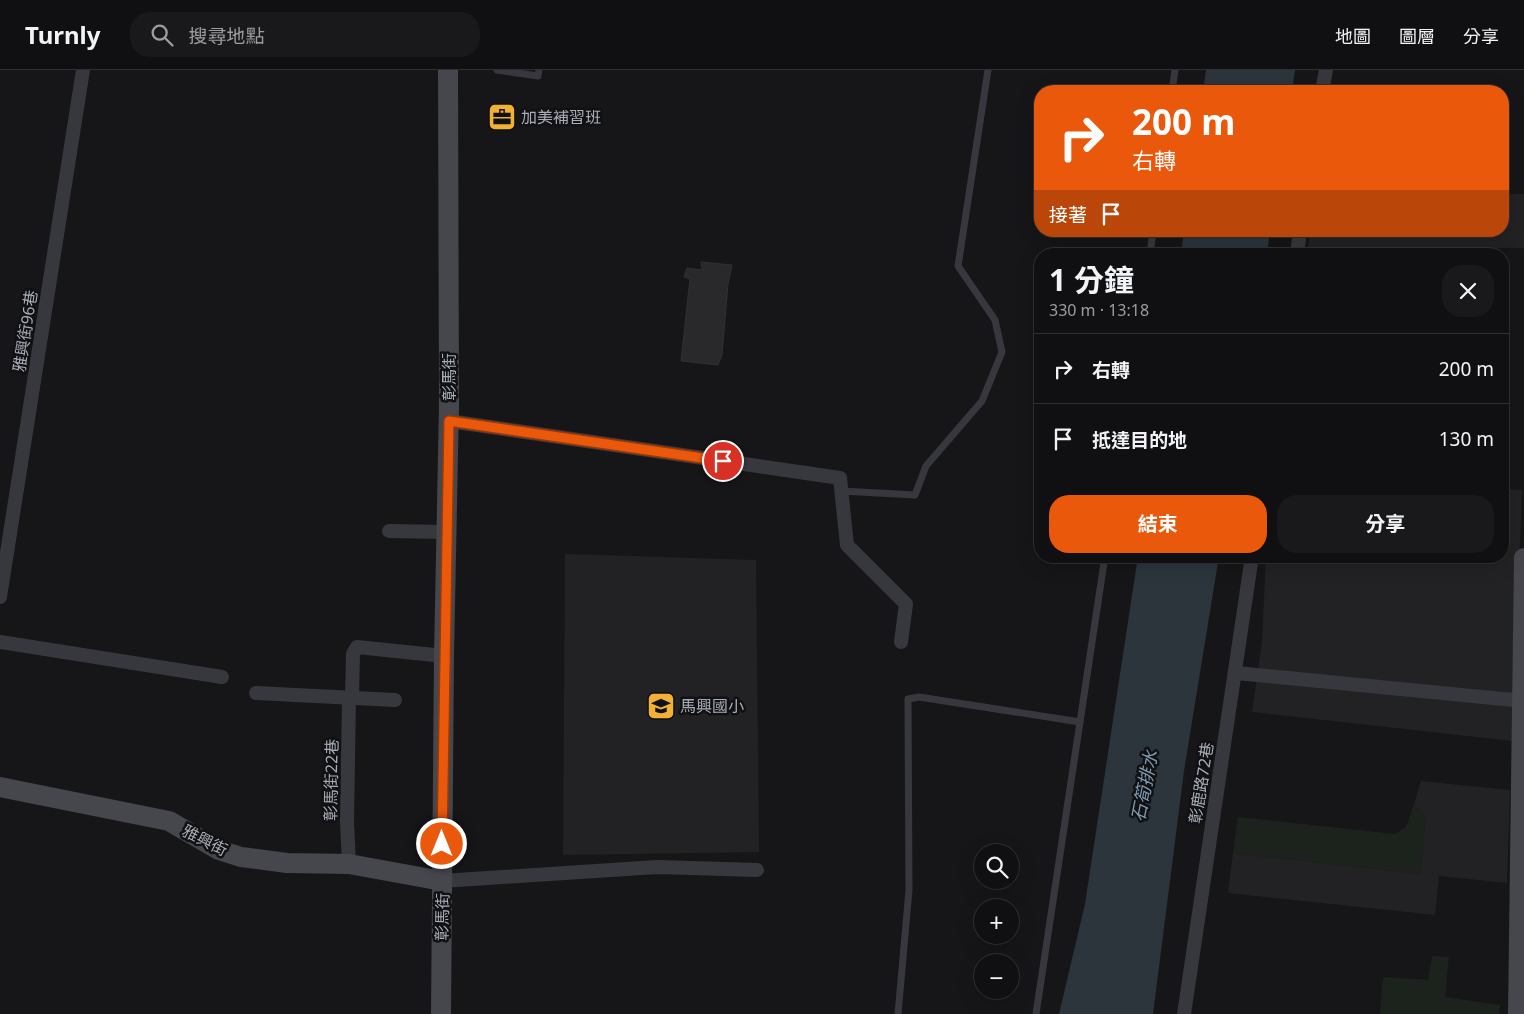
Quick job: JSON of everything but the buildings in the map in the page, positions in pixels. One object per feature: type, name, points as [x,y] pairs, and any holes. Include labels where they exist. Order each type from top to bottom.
[{"type":"street","name":"雅興街96巷","points":[[0,597],[83,70]]},
{"type":"street","name":"彰馬街","points":[[441,1014],[444,656],[449,421],[448,70]]},
{"type":"street","points":[[1323,85],[1326,70]]},
{"type":"street","points":[[449,421],[840,478],[847,545],[906,604],[901,642]]},
{"type":"street","points":[[389,531],[446,532]]},
{"type":"street","points":[[1518,1014],[1524,558]]},
{"type":"street","name":"彰鹿路72巷","points":[[1184,1014],[1251,563]]},
{"type":"street","points":[[0,642],[222,677]]},
{"type":"street","name":"彰馬街22巷","points":[[349,864],[347,822],[353,654],[357,647],[444,656]]},
{"type":"street","points":[[1236,673],[1523,701]]},
{"type":"street","points":[[256,693],[395,700]]},
{"type":"street","name":"雅興街","points":[[0,787],[168,821],[219,850],[241,856],[287,863],[328,862],[349,864],[442,881]]},
{"type":"street","points":[[442,881],[657,867],[757,870]]},
{"type":"lane","points":[[497,70],[538,76],[539,70]]},
{"type":"lane","points":[[841,492],[915,495],[926,466],[982,401],[1002,352],[995,320],[958,266],[988,70]]},
{"type":"lane","points":[[1173,85],[1175,70]]},
{"type":"lane","points":[[1036,1014],[1104,563]]},
{"type":"lane","points":[[898,1014],[909,890],[908,699],[919,697],[1080,722]]},
{"type":"shaded area","points":[[1509,194],[1524,194],[1524,248],[1308,247],[1309,237],[1509,237]]},
{"type":"shaded area","points":[[1509,489],[1522,490],[1512,741],[1252,712],[1262,642],[1266,563],[1509,563]]},
{"type":"shaded area","name":"馬興國小","points":[[565,554],[756,560],[759,852],[563,855]]},
{"type":"shaded area","points":[[1421,781],[1510,790],[1507,883],[1439,876],[1435,915],[1228,893],[1233,853],[1420,874],[1426,816],[1414,804]]},
{"type":"shaded area","points":[[1414,804],[1426,816],[1420,874],[1233,853],[1238,817],[1395,834],[1406,827]]},
{"type":"shaded area","points":[[1432,956],[1449,957],[1445,997],[1500,1005],[1499,1014],[1380,1014],[1383,977],[1428,980]]},
{"type":"water","points":[[1206,70],[1295,70],[1293,85],[1204,85]]},
{"type":"water","points":[[1183,237],[1269,237],[1268,248],[1182,248]]},
{"type":"water","name":"石筍排水","points":[[1137,563],[1218,563],[1184,771],[1153,1014],[1059,1014],[1085,904]]},
{"type":"place","name":"加美補習班","points":[[502,117]]},
{"type":"place","name":"馬興國小","points":[[661,706]]},
{"type":"route","points":[[442,844],[449,421],[723,461]]}]
